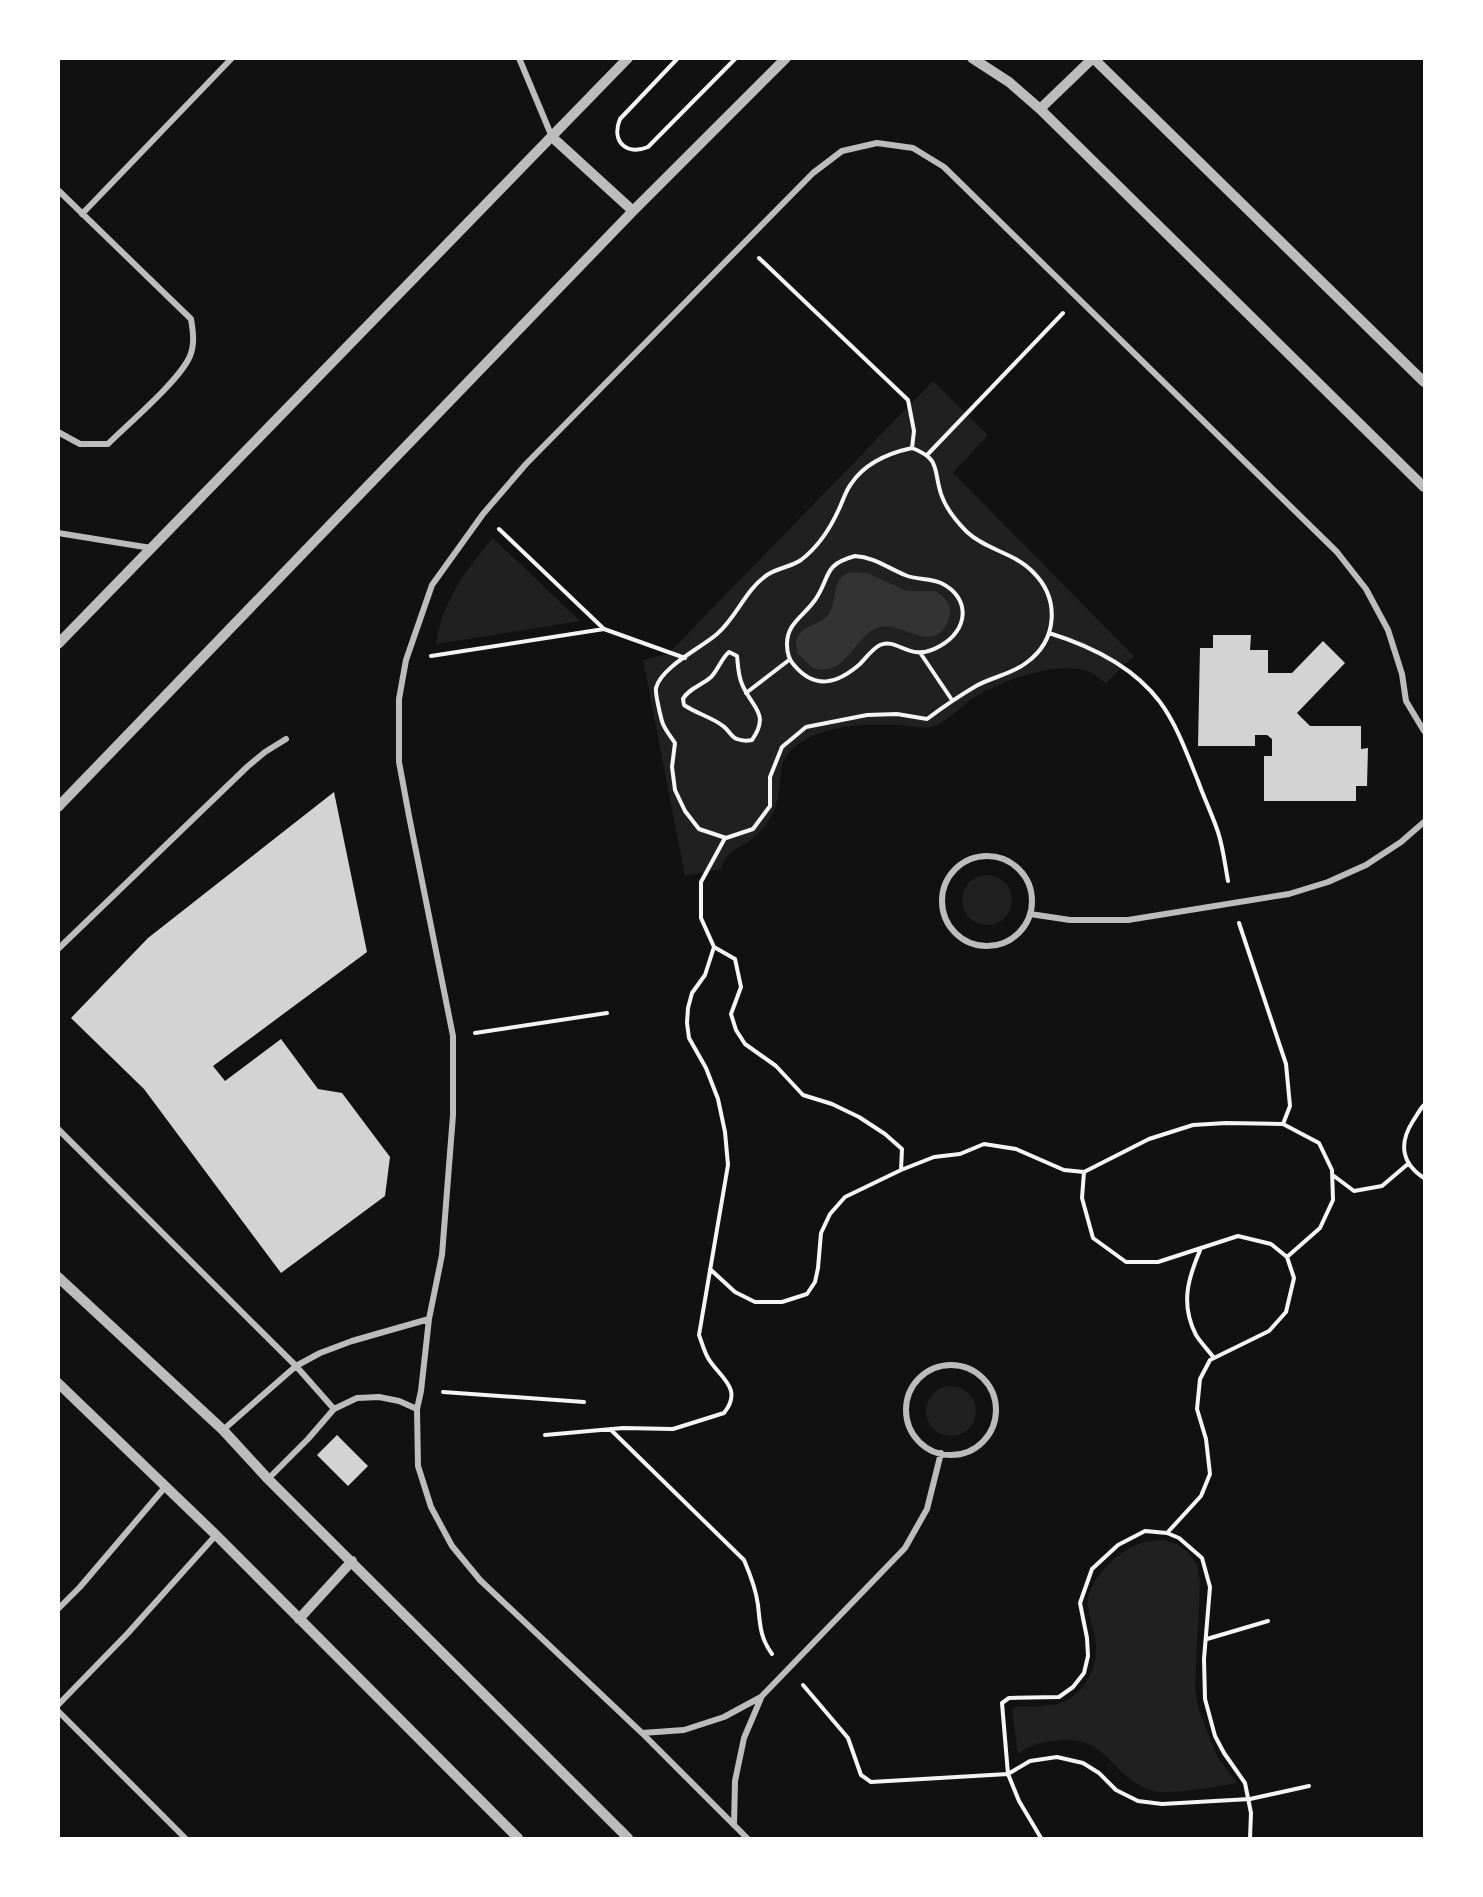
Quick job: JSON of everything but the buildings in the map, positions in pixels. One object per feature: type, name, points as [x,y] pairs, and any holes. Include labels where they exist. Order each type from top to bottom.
[{"type":"street","points":[[82,214],[232,58]]},
{"type":"street","points":[[519,58],[552,137],[633,211]]},
{"type":"street","points":[[58,644],[628,58]]},
{"type":"street","points":[[58,807],[633,211],[786,58]]},
{"type":"street","points":[[972,58],[1009,82],[1040,109],[1425,487]]},
{"type":"street","points":[[1040,109],[1093,58],[1425,382]]},
{"type":"street","points":[[747,1839],[642,1733],[480,1580],[452,1546],[431,1507],[418,1466],[417,1409],[429,1319],[443,1244],[453,1115],[453,1036],[399,762],[399,699],[406,660],[432,585],[483,514],[526,464],[813,173],[842,151],[877,142],[913,148],[945,167],[1344,561],[1366,589],[1388,630],[1402,674],[1406,701],[1425,731]]},
{"type":"street","points":[[58,190],[191,319],[193,336],[191,354],[183,369],[108,444],[80,444],[58,432]]},
{"type":"street","points":[[58,533],[151,548]]},
{"type":"street","points":[[58,949],[247,767],[286,739]]},
{"type":"street","points":[[1030,914],[1070,920],[1128,920],[1289,894],[1328,882],[1366,865],[1401,842],[1425,822]]},
{"type":"street","points":[[984,856],[999,857],[1013,863],[1024,874],[1031,888],[1030,914],[1020,931],[1009,940],[989,945],[968,941],[948,923],[943,910],[943,896],[947,881],[956,868],[969,860],[984,856]]},
{"type":"street","points":[[58,1129],[296,1366],[334,1409]]},
{"type":"street","points":[[58,1277],[223,1430],[268,1479],[628,1839]]},
{"type":"street","points":[[223,1430],[296,1366],[320,1353],[352,1341],[429,1319]]},
{"type":"street","points":[[947,1365],[963,1366],[977,1373],[988,1384],[995,1398],[996,1413],[992,1428],[983,1441],[972,1450],[960,1454],[941,1453],[926,1447],[912,1432],[907,1419],[906,1405],[915,1384],[932,1369],[947,1365]]},
{"type":"street","points":[[58,1383],[216,1535],[518,1839]]},
{"type":"street","points":[[268,1479],[308,1440],[334,1409],[357,1398],[379,1397],[399,1401],[417,1409]]},
{"type":"street","points":[[642,1733],[684,1730],[704,1724],[724,1717],[761,1697],[905,1548],[927,1509],[941,1453]]},
{"type":"street","points":[[58,1609],[80,1587],[166,1486]]},
{"type":"street","points":[[58,1705],[128,1633],[216,1535]]},
{"type":"street","points":[[299,1619],[352,1561]]},
{"type":"street","points":[[734,1825],[735,1781],[744,1738],[761,1697]]},
{"type":"street","points":[[58,1712],[185,1839]]},
{"type":"path","points":[[678,58],[620,119],[617,128],[618,137],[623,146],[631,150],[648,147],[736,58]]},
{"type":"path","points":[[743,244],[908,400],[914,431],[912,448]]},
{"type":"path","points":[[928,454],[1078,298]]},
{"type":"path","points":[[912,448],[928,454],[936,468],[941,496],[955,520],[975,540],[1017,559],[1033,571],[1045,587],[1052,606],[1052,626],[1049,633],[1033,658],[1024,665],[952,700],[927,719],[897,714],[867,715],[806,727],[782,747],[770,777],[770,806],[753,829],[725,838],[699,829],[685,811],[675,790],[672,767],[675,743],[663,724],[656,689],[670,668],[724,627],[758,582],[769,573],[799,562],[815,547],[829,529],[845,494],[861,472],[877,460],[896,451],[912,448]]},
{"type":"path","points":[[483,514],[604,629],[686,658]]},
{"type":"path","points":[[855,555],[867,556],[908,577],[938,582],[960,599],[963,619],[956,633],[943,645],[921,654],[889,644],[880,645],[844,676],[828,682],[809,679],[802,675],[789,660],[786,640],[788,631],[814,602],[832,566],[843,559],[855,555]]},
{"type":"path","points":[[406,660],[604,629]]},
{"type":"path","points":[[1049,633],[1074,641],[1104,655],[1139,679],[1161,703],[1185,747],[1219,834],[1233,904],[1286,1064],[1290,1107],[1283,1124]]},
{"type":"path","points":[[729,652],[736,656],[741,683],[746,693],[757,707],[760,724],[752,740],[746,741],[733,737],[715,720],[693,712],[684,705],[683,699],[686,693],[697,688],[714,674],[729,652]]},
{"type":"path","points":[[921,654],[952,700]]},
{"type":"path","points":[[746,693],[789,660]]},
{"type":"path","points":[[725,838],[701,882],[701,918],[714,947],[735,959],[741,987],[731,1014],[736,1030],[745,1044],[776,1066],[803,1095],[832,1104],[859,1117],[894,1141],[902,1149],[901,1170]]},
{"type":"path","points":[[545,1435],[610,1429],[673,1429],[724,1413],[729,1407],[732,1392],[730,1385],[709,1359],[699,1335],[728,1165],[726,1132],[718,1099],[706,1068],[689,1038],[687,1023],[692,993],[705,975],[714,947]]},
{"type":"path","points":[[453,1036],[607,1013]]},
{"type":"path","points":[[1425,1105],[1405,1134],[1404,1154],[1414,1171],[1425,1178]]},
{"type":"path","points":[[710,1269],[735,1292],[755,1302],[782,1302],[807,1294],[819,1268],[821,1233],[830,1214],[844,1197],[901,1170],[934,1157],[960,1154],[984,1144],[1016,1149],[1064,1170],[1084,1172],[1149,1139],[1193,1125],[1226,1123],[1283,1124],[1318,1143],[1332,1170],[1333,1200],[1320,1228],[1287,1257]]},
{"type":"path","points":[[1333,1175],[1354,1191],[1382,1186],[1409,1163]]},
{"type":"path","points":[[1084,1172],[1082,1198],[1093,1238],[1126,1262],[1158,1262],[1238,1236],[1271,1244],[1287,1257],[1294,1278],[1286,1312],[1269,1331],[1210,1360],[1200,1379],[1197,1409],[1206,1439],[1210,1474],[1201,1496],[1167,1533]]},
{"type":"path","points":[[1201,1248],[1189,1276],[1186,1307],[1197,1335],[1214,1358]]},
{"type":"path","points":[[421,1391],[584,1402]]},
{"type":"path","points":[[610,1429],[744,1560],[758,1604],[759,1628],[765,1644],[775,1658],[789,1668],[848,1738],[861,1775],[865,1779],[871,1782],[1008,1774],[1030,1761],[1057,1757],[1083,1763],[1099,1773],[1116,1791],[1138,1801],[1162,1804],[1250,1799],[1309,1786]]},
{"type":"path","points":[[1041,1839],[1008,1774],[1002,1703],[1009,1698],[1059,1697],[1073,1687],[1083,1673],[1088,1656],[1080,1603],[1092,1569],[1118,1545],[1145,1531],[1167,1533],[1179,1538],[1202,1558],[1210,1587],[1203,1679],[1209,1718],[1224,1753],[1245,1783],[1250,1799],[1250,1839]]},
{"type":"path","points":[[1207,1639],[1268,1621]]},
{"type":"shaded area","points":[[933,381],[988,435],[953,473],[1134,656],[1106,683],[1090,672],[1075,668],[1045,670],[1014,679],[986,691],[942,722],[930,727],[859,725],[833,729],[808,738],[789,752],[784,761],[776,806],[761,831],[733,850],[727,856],[721,869],[685,876],[643,660],[668,654]]},
{"type":"shaded area","points":[[493,538],[580,621],[436,644],[450,600],[465,574]]},
{"type":"shaded area","points":[[849,572],[867,573],[907,591],[936,591],[949,606],[950,614],[945,627],[938,634],[930,637],[894,627],[876,628],[861,640],[841,663],[824,670],[813,668],[797,653],[796,640],[807,628],[826,618],[832,608],[837,585],[843,575]]},
{"type":"shaded area","points":[[987,875],[996,877],[1007,886],[1012,900],[1010,909],[1001,920],[987,925],[978,923],[967,914],[962,900],[964,891],[973,880]]},
{"type":"shaded area","points":[[951,1386],[960,1388],[971,1397],[976,1411],[974,1420],[965,1431],[951,1436],[942,1434],[931,1425],[926,1411],[928,1402],[937,1391]]},
{"type":"shaded area","points":[[1164,1540],[1177,1544],[1189,1553],[1197,1565],[1200,1583],[1195,1687],[1198,1708],[1218,1758],[1237,1783],[1183,1791],[1154,1791],[1127,1777],[1098,1750],[1086,1743],[1071,1740],[1038,1743],[1018,1754],[1012,1710],[1015,1707],[1047,1706],[1066,1701],[1080,1690],[1090,1674],[1096,1656],[1096,1647],[1088,1602],[1097,1578],[1114,1559],[1132,1547],[1149,1541]]}]
